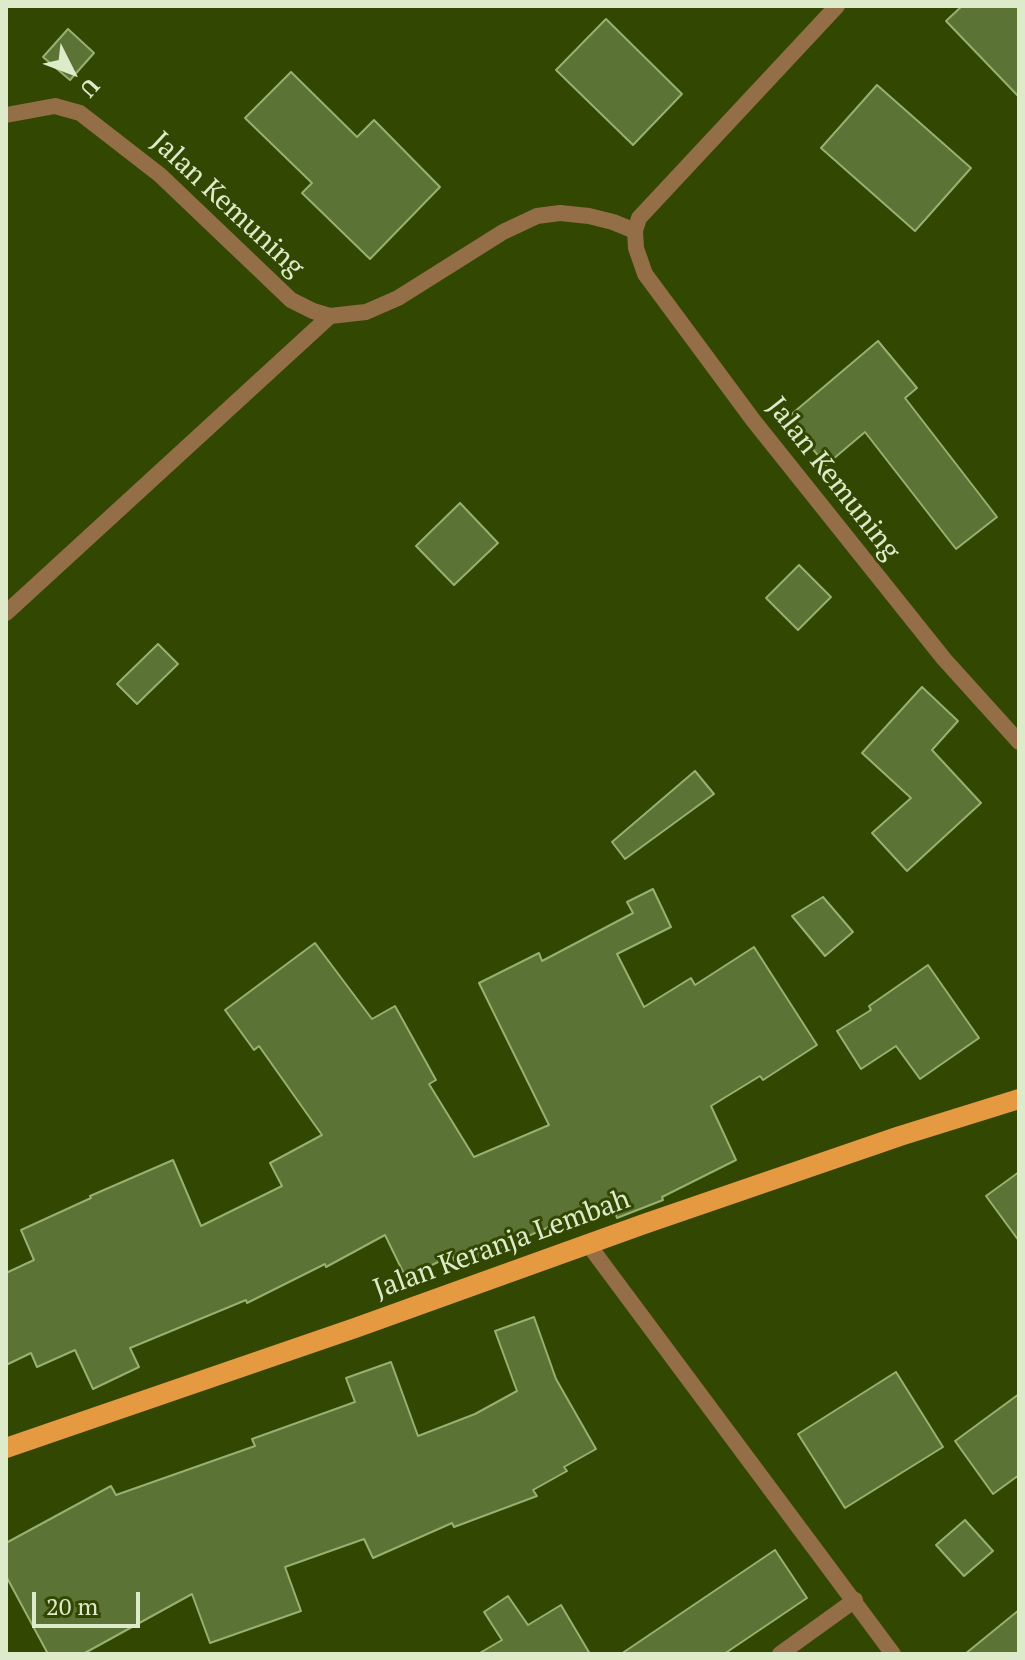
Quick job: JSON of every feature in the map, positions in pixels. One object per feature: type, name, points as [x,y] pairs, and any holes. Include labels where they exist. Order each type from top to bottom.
[{"type":"main road","name":"Jalan Keranja Lembah","points":[[6,1448],[900,1136],[1019,1099]]},
{"type":"street","points":[[6,613],[330,316],[366,312],[398,298],[503,232],[537,216],[560,213],[589,216],[635,231],[639,218],[837,6]]},
{"type":"street","name":"Jalan Kemuning","points":[[6,115],[55,106],[80,113],[160,175],[291,300],[330,316]]},
{"type":"street","name":"Jalan Kemuning","points":[[635,231],[636,248],[645,274],[682,326],[944,659],[1019,742]]},
{"type":"street","points":[[588,1244],[893,1654]]},
{"type":"street","points":[[780,1654],[855,1600]]},
{"type":"building","points":[[962,6],[1019,6],[1019,97],[946,21]]},
{"type":"building","points":[[606,19],[682,94],[633,145],[556,70]]},
{"type":"building","points":[[68,29],[94,53],[70,80],[43,57]]},
{"type":"building","points":[[291,72],[357,137],[374,120],[440,187],[370,259],[302,193],[312,183],[245,118]]},
{"type":"building","points":[[877,85],[971,168],[915,231],[821,148]]},
{"type":"building","points":[[878,341],[917,388],[905,398],[997,517],[956,549],[865,432],[826,465],[787,418]]},
{"type":"building","points":[[460,503],[498,543],[454,585],[416,546]]},
{"type":"building","points":[[799,565],[831,597],[798,630],[766,598]]},
{"type":"building","points":[[158,644],[178,664],[137,704],[117,684]]},
{"type":"building","points":[[922,687],[958,721],[932,750],[981,803],[907,871],[872,833],[911,798],[862,753]]},
{"type":"building","points":[[695,771],[714,794],[625,859],[612,842]]},
{"type":"building","points":[[653,889],[671,927],[617,954],[644,1007],[691,978],[695,985],[754,947],[817,1045],[763,1080],[760,1076],[711,1106],[736,1160],[662,1197],[663,1200],[617,1218],[611,1201],[497,1249],[499,1254],[457,1268],[452,1255],[406,1278],[385,1235],[326,1267],[325,1264],[247,1303],[246,1300],[130,1348],[139,1367],[93,1389],[75,1350],[37,1367],[31,1353],[6,1365],[6,1273],[34,1260],[21,1230],[173,1160],[201,1226],[282,1186],[270,1163],[322,1135],[259,1046],[254,1050],[225,1010],[315,943],[372,1019],[395,1006],[436,1080],[429,1084],[474,1157],[549,1125],[479,983],[539,953],[542,961],[633,913],[627,902]]},
{"type":"building","points":[[823,897],[853,932],[825,956],[792,916]]},
{"type":"building","points":[[928,965],[979,1038],[920,1079],[896,1046],[861,1069],[837,1031],[871,1010],[869,1006]]},
{"type":"building","points":[[1019,1172],[1019,1241],[986,1196]]},
{"type":"building","points":[[534,1317],[556,1379],[596,1449],[564,1467],[567,1471],[533,1490],[537,1496],[454,1527],[452,1523],[373,1558],[364,1539],[285,1567],[301,1611],[210,1643],[192,1594],[83,1654],[48,1654],[6,1576],[6,1543],[111,1486],[116,1495],[255,1446],[252,1439],[355,1402],[346,1378],[391,1362],[418,1436],[475,1414],[517,1391],[495,1331]]},
{"type":"building","points":[[896,1372],[943,1447],[845,1508],[798,1434]]},
{"type":"building","points":[[1019,1394],[1019,1475],[993,1494],[955,1441]]},
{"type":"building","points":[[965,1520],[993,1551],[964,1576],[936,1545]]},
{"type":"building","points":[[775,1550],[807,1598],[724,1654],[621,1654]]},
{"type":"building","points":[[508,1596],[528,1625],[561,1605],[590,1654],[478,1654],[502,1640],[484,1612]]},
{"type":"building","points":[[1019,1610],[1019,1654],[965,1654]]}]
